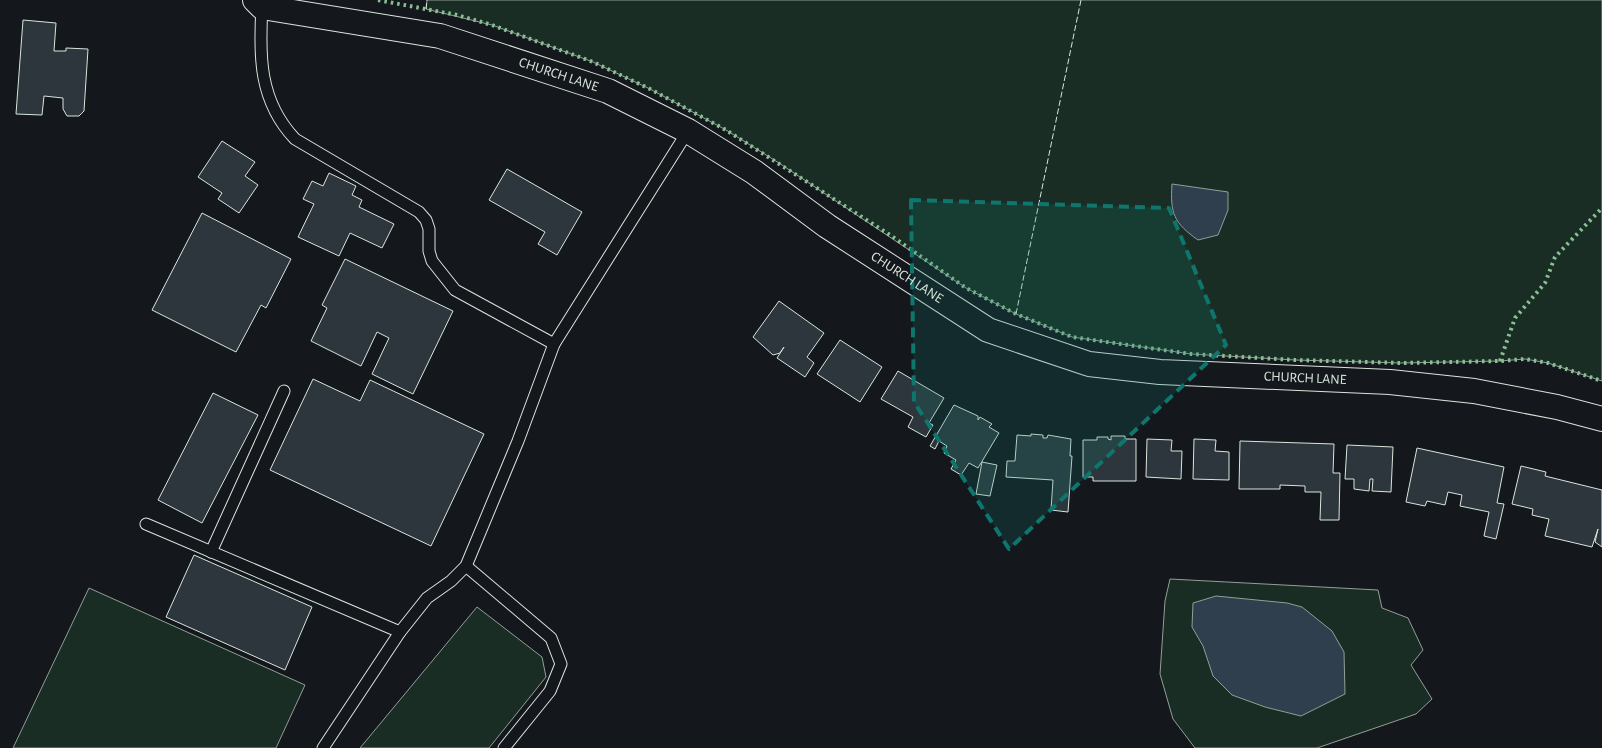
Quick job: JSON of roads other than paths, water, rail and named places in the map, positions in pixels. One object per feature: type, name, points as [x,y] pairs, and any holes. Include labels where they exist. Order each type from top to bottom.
[{"type":"street","name":"CHURCH LANE","points":[[258,4],[440,36],[608,91],[688,131],[754,172],[827,226],[988,330],[1042,350],[1089,364],[1160,372],[1390,382],[1474,391],[1602,419]]},
{"type":"lane","points":[[258,4],[263,76],[271,105],[280,123],[295,139],[419,212],[426,220],[429,229],[429,251],[432,261],[455,290],[554,344]]},
{"type":"lane","points":[[323,748],[400,632],[427,598],[451,581],[466,566],[518,441],[554,344],[688,131]]},
{"type":"lane","points":[[211,552],[284,391]]},
{"type":"lane","points":[[146,524],[400,632]]},
{"type":"lane","points":[[466,566],[551,638],[561,664],[550,691],[504,748]]},
{"type":"water","points":[[1172,184],[1228,192],[1228,210],[1218,235],[1198,240],[1179,223],[1173,210]]},
{"type":"water","points":[[1216,596],[1287,603],[1302,607],[1332,631],[1344,652],[1345,694],[1301,716],[1265,707],[1232,695],[1213,676],[1203,646],[1192,627],[1193,603]]}]
